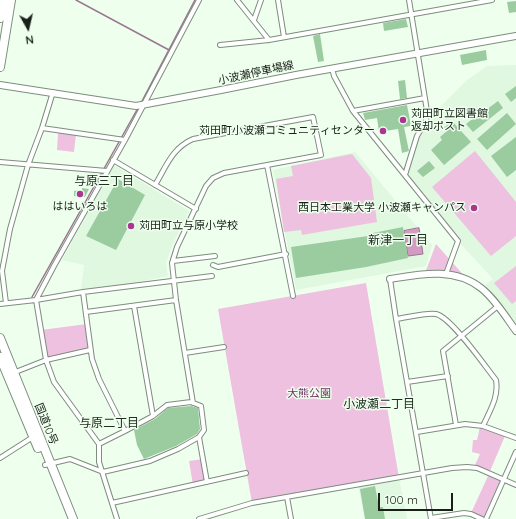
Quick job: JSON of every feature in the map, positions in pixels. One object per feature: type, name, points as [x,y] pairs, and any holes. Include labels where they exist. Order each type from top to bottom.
[{"type":"highway","points":[[0,18],[3,0]]},
{"type":"highway","points":[[0,67],[11,0]]},
{"type":"highway","name":"国道10号","points":[[0,338],[6,374],[73,519]]},
{"type":"highway","name":"国道10号","points":[[0,357],[33,437],[48,464],[68,519]]},
{"type":"main road","name":"小波瀬停車場線","points":[[0,85],[53,92],[128,105],[144,105],[332,68],[516,36]]},
{"type":"main road","points":[[390,279],[425,273],[446,274],[467,279],[481,288],[498,306],[516,331]]},
{"type":"street","points":[[117,519],[99,462],[99,444],[54,382],[46,360],[36,300],[144,105],[198,0]]},
{"type":"street","points":[[237,0],[269,40]]},
{"type":"street","points":[[254,20],[261,0]]},
{"type":"street","points":[[278,0],[284,37]]},
{"type":"street","points":[[405,175],[417,136],[426,121],[427,111],[409,0]]},
{"type":"street","points":[[220,45],[269,40],[492,0]]},
{"type":"street","points":[[332,68],[334,76],[353,111],[458,241],[446,274]]},
{"type":"street","points":[[6,303],[2,271],[10,228],[28,165],[42,128],[53,92]]},
{"type":"street","points":[[353,111],[425,98]]},
{"type":"street","points":[[155,185],[174,152],[184,143],[192,139],[313,117],[321,155],[224,173],[213,178],[206,186],[177,247],[173,261],[176,300],[193,403]]},
{"type":"street","points":[[42,128],[125,140]]},
{"type":"street","points":[[113,160],[196,209]]},
{"type":"street","points":[[0,162],[107,171]]},
{"type":"street","points":[[267,165],[294,296]]},
{"type":"street","points":[[214,265],[218,268],[286,254]]},
{"type":"street","points":[[173,261],[215,256]]},
{"type":"street","points":[[0,304],[212,276]]},
{"type":"street","points":[[390,279],[431,518],[464,513],[471,514],[482,519]]},
{"type":"street","points":[[83,292],[90,350],[99,379],[125,431]]},
{"type":"street","points":[[86,312],[176,300]]},
{"type":"street","points":[[134,306],[153,416]]},
{"type":"street","points":[[456,425],[443,351],[498,306]]},
{"type":"street","points":[[396,319],[434,314],[442,316],[462,336],[496,380],[496,399],[483,426]]},
{"type":"street","points":[[185,353],[224,347]]},
{"type":"street","points":[[6,374],[46,360],[90,350]]},
{"type":"street","points":[[407,382],[448,376]]},
{"type":"street","points":[[48,464],[70,459],[103,472],[150,461],[178,449],[199,437],[204,430],[200,406],[193,403],[167,405],[153,416],[99,444]]},
{"type":"street","points":[[417,432],[465,424],[483,426],[516,438]]},
{"type":"street","points":[[0,458],[33,437]]},
{"type":"street","points":[[199,437],[207,482]]},
{"type":"street","points":[[486,519],[516,452]]},
{"type":"street","points":[[199,519],[252,503],[452,468],[477,468],[516,485]]},
{"type":"street","points":[[112,503],[246,473]]},
{"type":"street","points":[[287,497],[291,519]]},
{"type":"shaded area","name":"西日本工業大学 小波瀬キャンパス","points":[[516,65],[516,326],[481,288],[493,279],[458,241],[405,175],[410,156],[426,121],[427,111],[439,108],[467,80],[487,66]]},
{"type":"shaded area","points":[[355,152],[432,245],[426,266],[296,290],[273,170]]},
{"type":"shaded area","name":"苅田町立与原小学校","points":[[114,165],[189,211],[172,246],[166,263],[168,276],[128,284],[81,290],[84,265],[62,260]]},
{"type":"shaded area","points":[[419,228],[423,254],[408,256],[404,231]]},
{"type":"shaded area","points":[[399,478],[407,519],[365,519],[358,485]]},
{"type":"green space","points":[[58,133],[76,134],[74,152],[57,150]]},
{"type":"green space","points":[[475,151],[516,202],[516,236],[491,256],[432,187]]},
{"type":"green space","points":[[352,154],[371,178],[377,222],[302,235],[301,230],[284,232],[276,179],[293,176],[291,166]]},
{"type":"green space","points":[[436,244],[467,279],[425,273]]},
{"type":"green space","points":[[516,266],[516,301],[512,304],[494,283]]},
{"type":"green space","name":"大熊公園","points":[[366,283],[399,478],[252,503],[218,309]]},
{"type":"green space","points":[[87,324],[90,350],[46,360],[41,330]]},
{"type":"green space","points":[[480,427],[505,436],[490,471],[475,465],[480,454],[472,452],[473,440],[477,440]]},
{"type":"green space","points":[[203,459],[207,482],[193,485],[189,461]]},
{"type":"green space","points":[[488,476],[500,481],[484,516],[482,517],[471,513]]},
{"type":"building","points":[[516,1],[516,12],[509,13],[507,2]]},
{"type":"building","points":[[406,19],[408,27],[384,31],[383,23]]},
{"type":"building","points":[[320,34],[324,61],[318,62],[313,36]]},
{"type":"building","points":[[486,50],[487,60],[462,65],[460,55]]},
{"type":"building","points":[[405,80],[407,98],[400,99],[398,81]]},
{"type":"building","points":[[516,86],[516,98],[511,102],[505,94]]},
{"type":"building","points":[[498,101],[503,108],[473,132],[466,124],[475,117],[474,115],[479,111],[482,113]]},
{"type":"building","name":"苅田町小波瀬コミュニティセンター","points":[[407,105],[411,126],[404,127],[409,151],[402,153],[398,129],[379,132],[377,118],[365,120],[363,113]]},
{"type":"building","points":[[507,113],[516,124],[487,150],[477,139]]},
{"type":"building","points":[[452,121],[471,142],[444,165],[431,150],[442,140],[440,137],[447,131],[444,128]]},
{"type":"building","points":[[516,137],[516,170],[507,177],[491,156]]},
{"type":"building","points":[[429,161],[435,168],[423,177],[417,171]]},
{"type":"building","points":[[118,179],[145,195],[116,250],[86,236]]},
{"type":"building","points":[[82,188],[89,189],[85,197],[74,196],[74,191],[82,190]]},
{"type":"building","points":[[403,227],[408,258],[366,267],[296,278],[291,247],[368,236],[368,234]]},
{"type":"building","points":[[191,406],[198,408],[200,429],[197,434],[176,446],[144,459],[137,445],[134,430],[155,419],[168,408]]},
{"type":"building","points":[[375,486],[379,507],[383,507],[385,519],[365,519],[360,489]]},
{"type":"waterway","points":[[76,0],[169,50]]},
{"type":"waterway","points":[[141,103],[195,0]]},
{"type":"waterway","points":[[32,297],[138,108]]},
{"type":"place","name":"苅田町立図書館 返却ポスト","points":[[403,120]]},
{"type":"place","name":"苅田町小波瀬コミュニティセンター","points":[[383,131]]},
{"type":"place","name":"ははいろは","points":[[80,194]]},
{"type":"place","name":"西日本工業大学 小波瀬キャンパス","points":[[474,208]]},
{"type":"place","name":"苅田町立与原小学校","points":[[131,226]]},
{"type":"district","name":"与原三丁目","points":[[104,181]]},
{"type":"district","name":"新津一丁目","points":[[398,240]]},
{"type":"district","name":"小波瀬二丁目","points":[[379,404]]},
{"type":"district","name":"与原二丁目","points":[[109,423]]}]
